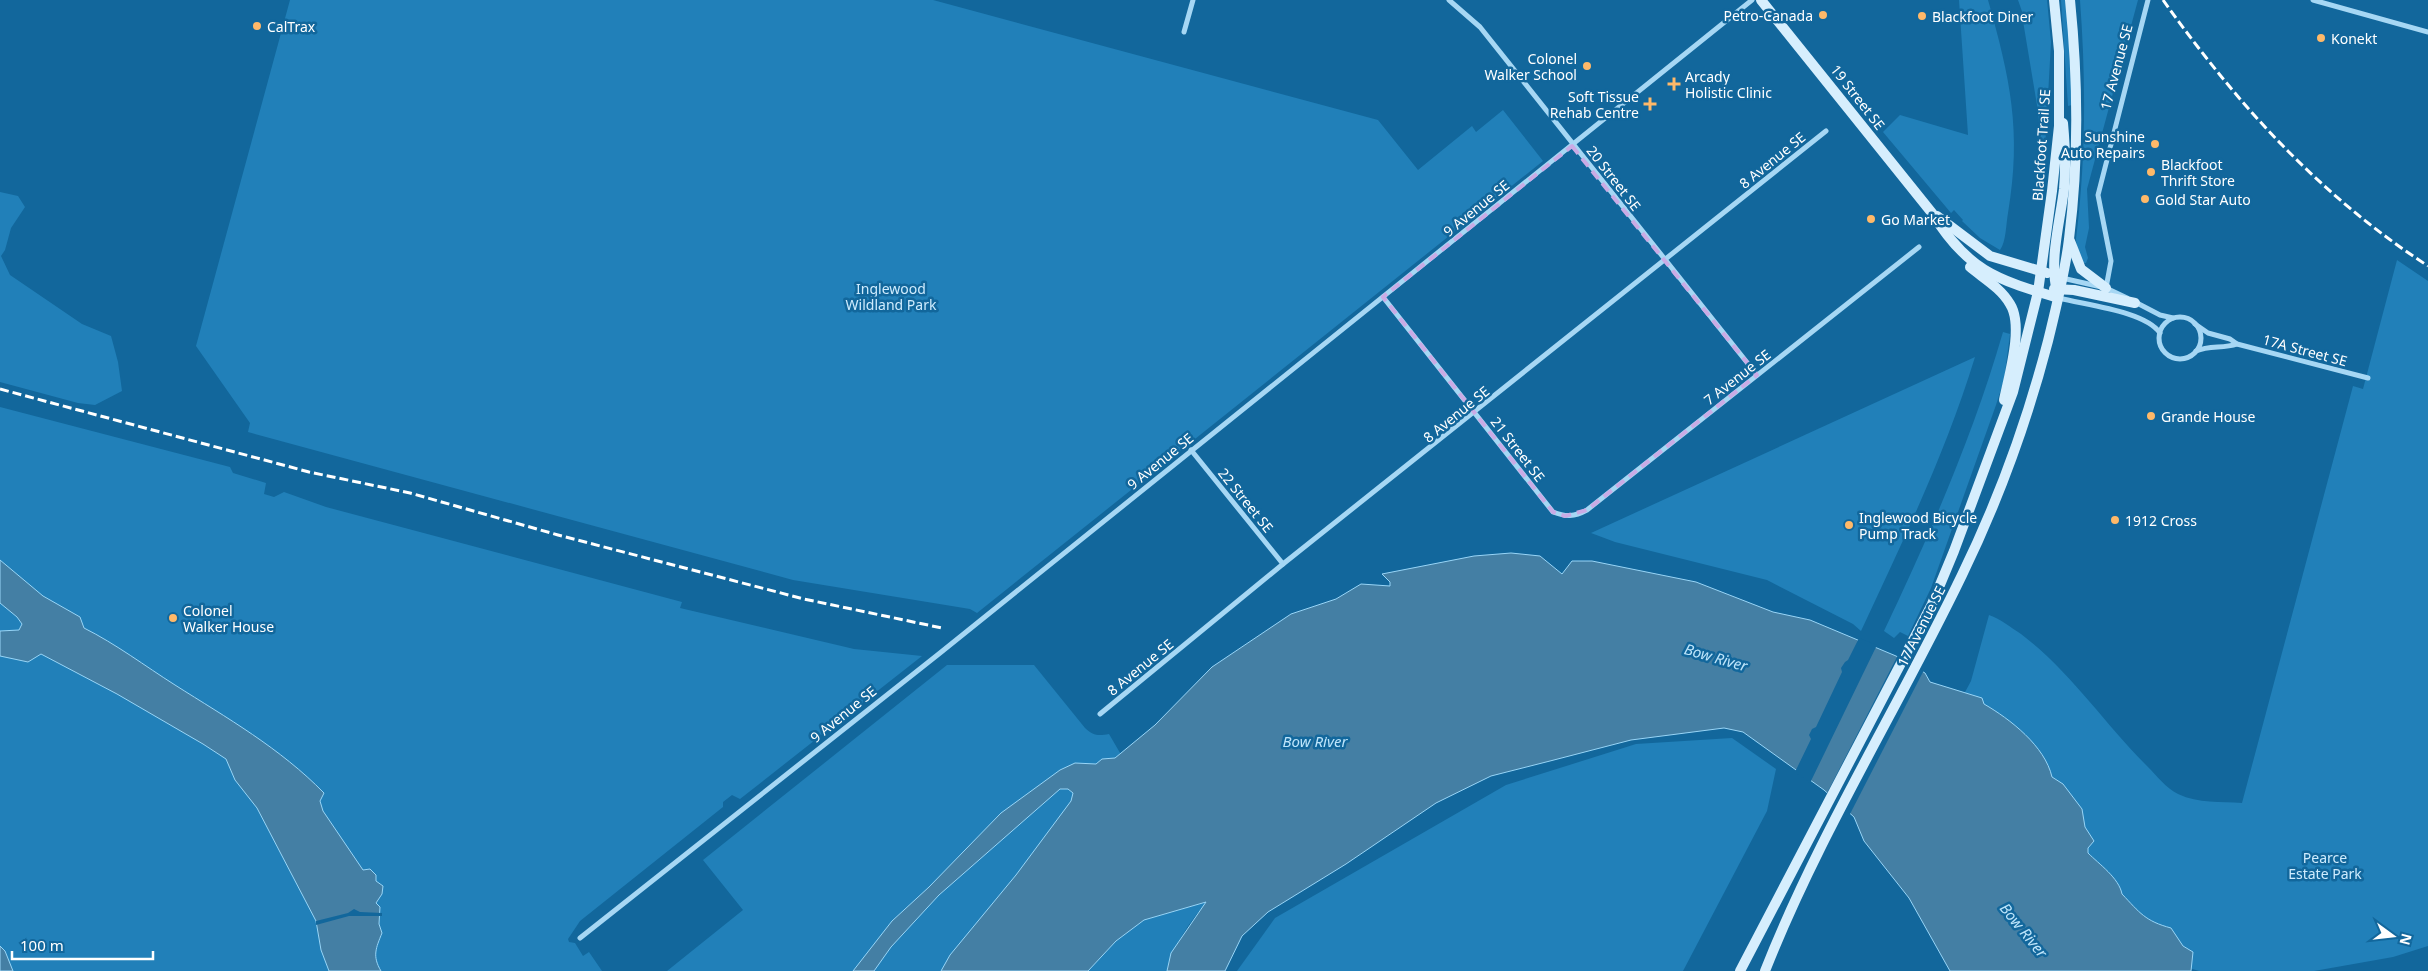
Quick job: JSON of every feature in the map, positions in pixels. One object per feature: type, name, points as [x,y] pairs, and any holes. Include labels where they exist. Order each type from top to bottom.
[{"type":"main road","name":"19 Street SE","points":[[1761,0],[1932,213],[1949,240],[1976,264],[1993,276],[2038,292],[2058,292],[2135,302]]},
{"type":"main road","name":"Blackfoot Trail SE","points":[[2038,292],[2052,191],[2058,126],[2059,78],[2054,0]]},
{"type":"main road","points":[[2058,277],[2069,240],[2076,148],[2075,72],[2070,0]]},
{"type":"main road","points":[[2058,277],[2066,147],[2059,78]]},
{"type":"main road","name":"19 Street SE","points":[[1932,213],[1990,256],[2058,277]]},
{"type":"main road","points":[[1949,240],[1964,262],[2000,291],[2014,311],[2013,356],[1993,444]]},
{"type":"main road","points":[[2069,240],[2081,269],[2106,288]]},
{"type":"main road","name":"17 Avenue SE","points":[[1765,971],[1795,898],[1962,576],[2011,464],[2033,398],[2058,292],[2058,277]]},
{"type":"main road","name":"17 Avenue SE","points":[[1740,971],[1755,939],[1827,809],[1913,642],[1944,576],[2013,392],[2038,292]]},
{"type":"street","points":[[1184,32],[1193,0]]},
{"type":"street","name":"20 Street SE","points":[[1449,0],[1480,27],[1572,146],[1581,153],[1757,375]]},
{"type":"street","name":"9 Avenue SE","points":[[580,938],[1572,146],[1752,0]]},
{"type":"street","name":"17 Avenue SE","points":[[2106,288],[2111,261],[2098,195],[2148,0]]},
{"type":"street","points":[[2313,0],[2428,32]]},
{"type":"street","name":"8 Avenue SE","points":[[1100,714],[1284,564],[1826,131]]},
{"type":"street","name":"7 Avenue SE","points":[[1566,516],[1578,515],[1587,510],[1919,246]]},
{"type":"street","points":[[2058,277],[2106,288],[2160,315],[2188,319],[2196,324],[2201,338],[2195,352],[2182,358],[2170,356],[2160,344],[2160,333],[2166,322],[2173,318]]},
{"type":"street","points":[[2058,292],[2140,318],[2156,327],[2160,333]]},
{"type":"street","name":"21 Street SE","points":[[1383,297],[1554,512],[1566,516]]},
{"type":"street","name":"17A Street SE","points":[[2196,324],[2208,333],[2230,339],[2237,344],[2368,378]]},
{"type":"street","name":"17A Street SE","points":[[2195,352],[2206,346],[2229,347],[2237,344]]},
{"type":"street","name":"22 Street SE","points":[[1191,450],[1284,564]]},
{"type":"highlighted area","points":[[1572,146],[1757,375],[1587,510],[1565,516],[1553,512],[1383,297]]},
{"type":"green space","name":"Inglewood Wildland Park","points":[[290,0],[933,0],[1378,120],[1418,170],[1472,126],[1476,132],[1503,110],[1543,161],[977,613],[970,609],[793,580],[248,432],[250,423],[196,346]]},
{"type":"green space","points":[[1959,0],[1988,0],[2008,80],[2014,130],[2014,156],[2004,242],[2000,250],[1980,238],[1962,221],[1954,210],[1951,213],[1883,132],[1900,115],[1968,135]]},
{"type":"green space","points":[[2018,0],[2047,0],[2051,42],[2045,150],[2040,150],[2038,111],[2023,21],[2025,20]]},
{"type":"green space","points":[[2061,0],[2067,0],[2072,105],[2068,106]]},
{"type":"green space","points":[[2080,0],[2138,0],[2087,189],[2089,228],[2085,247],[2088,258],[2086,263],[2083,263],[2077,251],[2076,239],[2082,179],[2084,120]]},
{"type":"green space","points":[[0,192],[18,196],[25,207],[11,228],[5,250],[1,256],[10,275],[82,324],[111,336],[118,362],[122,391],[95,405],[78,403],[0,382]]},
{"type":"green space","name":"Pearce Estate Park","points":[[2397,260],[2428,281],[2428,946],[2393,957],[2314,971],[2199,971],[2148,955],[1956,709],[1971,681],[1989,615],[2021,634],[2055,664],[2131,750],[2178,794],[2194,799],[2242,803],[2353,386],[2363,389]]},
{"type":"green space","points":[[2003,332],[2010,334],[2004,380],[1931,588],[1908,636],[1900,632],[1894,638],[1884,631],[1950,484],[1978,409]]},
{"type":"green space","points":[[1975,357],[1937,462],[1861,631],[1853,624],[1767,580],[1615,542],[1591,533]]},
{"type":"green space","points":[[0,407],[230,467],[233,473],[266,483],[264,494],[274,497],[284,492],[326,507],[682,602],[680,608],[854,649],[922,656],[740,799],[732,795],[723,802],[723,807],[580,921],[568,939],[569,942],[575,943],[583,956],[589,952],[602,971],[0,971]]},
{"type":"green space","points":[[947,665],[1034,665],[1085,728],[1096,735],[1109,734],[1123,758],[952,971],[667,971],[743,910],[703,860]]},
{"type":"green space","points":[[1732,738],[1776,769],[1767,811],[1683,971],[1237,971],[1275,918],[1506,785],[1636,744]]},
{"type":"green space","points":[[1207,902],[1183,934],[1173,952],[1167,971],[1088,971],[1116,941],[1144,920]]},
{"type":"water","name":"Bow River","points":[[1511,553],[1540,556],[1562,574],[1572,561],[1592,561],[1696,582],[1773,612],[1810,620],[1896,656],[1925,673],[1930,682],[1982,698],[1984,704],[2005,717],[2034,744],[2048,766],[2052,777],[2063,784],[2082,809],[2085,827],[2094,841],[2088,848],[2088,853],[2113,877],[2122,894],[2139,911],[2149,919],[2171,928],[2183,946],[2193,952],[2191,971],[1950,971],[1909,898],[1864,841],[1854,817],[1824,790],[1743,732],[1724,728],[1631,740],[1491,776],[1436,803],[1346,864],[1268,912],[1242,936],[1225,971],[1167,971],[1171,953],[1206,902],[1144,920],[1116,941],[1088,971],[941,971],[950,955],[1016,875],[1071,801],[1073,793],[1068,789],[1060,789],[939,895],[891,947],[874,971],[853,971],[892,921],[929,887],[1001,813],[1060,770],[1075,763],[1096,764],[1102,759],[1115,758],[1155,725],[1212,667],[1291,614],[1336,599],[1361,584],[1390,586],[1390,582],[1382,574],[1474,556]]},
{"type":"water","points":[[0,560],[43,596],[80,617],[84,628],[119,648],[252,734],[289,762],[324,793],[320,801],[323,811],[363,870],[370,869],[376,875],[376,881],[383,886],[382,894],[376,903],[380,907],[379,924],[382,933],[376,956],[381,971],[329,971],[321,950],[316,921],[257,808],[235,780],[226,759],[117,694],[41,654],[28,662],[0,656],[0,631],[19,630],[22,624],[17,617],[0,603]]},
{"type":"water","points":[[0,946],[5,951],[13,971],[0,971]]},
{"type":"pier","points":[[1859,638],[1877,645],[1810,783],[1795,772],[1811,739],[1809,735],[1812,729],[1816,727],[1842,672],[1841,668],[1848,660]]},
{"type":"pier","points":[[1898,655],[1924,670],[1849,816],[1826,795]]},
{"type":"pier","points":[[354,909],[360,912],[382,913],[382,916],[349,916],[316,925],[316,921],[348,913]]},
{"type":"railway","points":[[2163,0],[2221,76],[2283,146],[2351,209],[2428,266]]},
{"type":"railway","points":[[0,389],[309,472],[410,493],[558,535],[804,599],[942,628]]},
{"type":"place","name":"Petro-Canada","points":[[1823,15]]},
{"type":"place","name":"Blackfoot Diner","points":[[1922,16]]},
{"type":"place","name":"CalTrax","points":[[257,26]]},
{"type":"place","name":"Konekt","points":[[2321,38]]},
{"type":"place","name":"Colonel Walker School","points":[[1587,66]]},
{"type":"place","name":"Arcady Holistic Clinic","points":[[1674,84]]},
{"type":"place","name":"Soft Tissue Rehab Centre","points":[[1650,104]]},
{"type":"place","name":"Sunshine Auto Repairs","points":[[2155,144]]},
{"type":"place","name":"Blackfoot Thrift Store","points":[[2151,172]]},
{"type":"place","name":"Gold Star Auto","points":[[2145,199]]},
{"type":"place","name":"Go Market","points":[[1871,219]]},
{"type":"place","name":"Grande House","points":[[2151,416]]},
{"type":"place","name":"1912 Cross","points":[[2115,520]]},
{"type":"place","name":"Inglewood Bicycle Pump Track","points":[[1849,525]]},
{"type":"place","name":"Colonel Walker House","points":[[173,618]]}]
